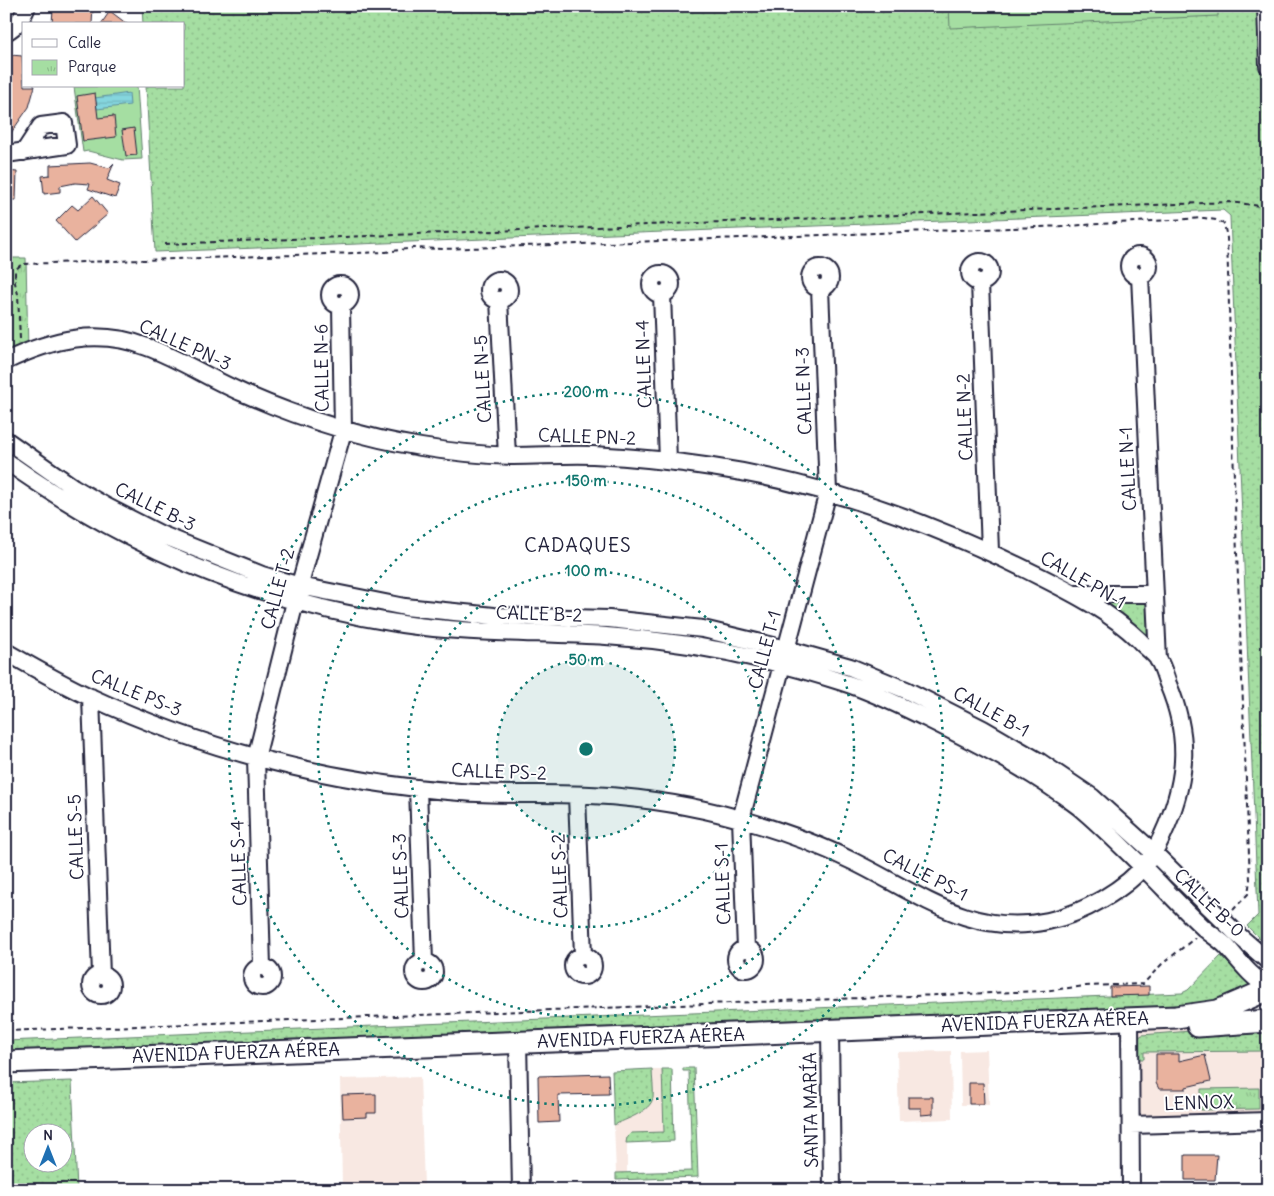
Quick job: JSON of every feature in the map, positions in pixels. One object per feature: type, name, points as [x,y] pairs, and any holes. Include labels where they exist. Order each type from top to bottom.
[{"type":"main road","name":"AVENIDA FUERZA AÉREA","points":[[1130,1024],[1218,1011],[1268,992]]},
{"type":"main road","name":"AVENIDA FUERZA AÉREA","points":[[6,1073],[830,1035],[1130,1024],[1216,1025],[1268,1021]]},
{"type":"main road","name":"AVENIDA FUERZA AÉREA","points":[[6,1062],[518,1048]]},
{"type":"street","points":[[6,32],[14,27],[23,17],[27,6]]},
{"type":"street","points":[[1266,6],[1268,66]]},
{"type":"street","points":[[6,154],[24,152]]},
{"type":"street","name":"CALLE N-1","points":[[1140,276],[1158,660]]},
{"type":"street","name":"CALLE N-2","points":[[980,282],[990,551]]},
{"type":"street","name":"CALLE N-3","points":[[820,288],[828,492]]},
{"type":"street","name":"CALLE N-4","points":[[662,294],[668,461]]},
{"type":"street","name":"CALLE N-5","points":[[499,300],[507,456]]},
{"type":"street","name":"CALLE N-6","points":[[341,306],[343,430]]},
{"type":"street","name":"CALLE PN-3","points":[[13,358],[50,342],[66,339],[103,337],[124,340],[144,345],[232,388],[288,412],[343,430]]},
{"type":"street","name":"CALLE PN-2","points":[[343,430],[397,443],[454,452],[507,456],[595,455],[668,461],[720,468],[782,480],[828,492]]},
{"type":"street","name":"CALLE T-2","points":[[256,758],[295,602],[343,430]]},
{"type":"street","name":"CALLE B-3","points":[[6,440],[65,482],[103,514],[154,548],[257,591],[295,602]]},
{"type":"street","name":"CALLE B-3","points":[[6,461],[63,500],[160,534],[262,575],[300,586]]},
{"type":"street","name":"CALLE PN-1","points":[[828,492],[878,506],[990,551],[1076,594],[1103,610],[1135,636],[1158,660],[1180,717],[1184,751],[1180,789],[1166,829],[1144,868]]},
{"type":"street","name":"CALLE T-1","points":[[741,819],[828,492]]},
{"type":"street","name":"CALLE B-2","points":[[300,586],[405,608],[494,616],[610,619],[703,629],[786,649]]},
{"type":"street","points":[[1076,594],[1154,594]]},
{"type":"street","name":"CALLE B-2","points":[[295,602],[402,624],[494,633],[608,636],[700,646],[782,665]]},
{"type":"street","name":"CALLE B-1","points":[[786,649],[850,667],[906,690],[978,735],[1080,808],[1144,868]]},
{"type":"street","name":"CALLE PS-3","points":[[6,652],[91,697],[161,726],[256,758]]},
{"type":"street","name":"CALLE B-1","points":[[782,665],[844,682],[899,706],[978,735],[1040,762],[1092,797],[1154,853]]},
{"type":"street","name":"CALLE S-5","points":[[91,697],[101,975]]},
{"type":"street","name":"CALLE PS-2","points":[[256,758],[366,781],[418,788],[465,792],[621,797],[682,806],[741,819]]},
{"type":"street","name":"CALLE S-4","points":[[256,758],[262,967]]},
{"type":"street","name":"CALLE S-3","points":[[418,788],[424,962]]},
{"type":"street","name":"CALLE S-2","points":[[577,795],[583,956]]},
{"type":"street","name":"CALLE PS-1","points":[[741,819],[791,835],[842,856],[959,916],[991,923],[1023,925],[1049,921],[1074,913],[1095,904],[1144,868]]},
{"type":"street","name":"CALLE S-1","points":[[741,819],[746,949]]},
{"type":"street","name":"CALLE B-0","points":[[1154,853],[1268,960]]},
{"type":"street","name":"CALLE B-0","points":[[1144,868],[1206,930],[1227,946],[1236,960],[1268,992]]},
{"type":"street","points":[[1130,1024],[1131,1190]]},
{"type":"street","name":"SANTA MARÍA","points":[[830,1035],[832,1190]]},
{"type":"street","points":[[518,1048],[521,1190]]},
{"type":"street","name":"LENNOX","points":[[1130,1125],[1268,1121]]},
{"type":"path","points":[[165,244],[1230,202],[1268,207]]},
{"type":"path","points":[[13,358],[18,294],[15,283],[16,270],[22,264],[386,252],[412,248],[443,250],[1066,226],[1204,218],[1216,220],[1224,224],[1227,238],[1234,478],[1250,880],[1248,894],[1238,906],[1222,918]]},
{"type":"path","points":[[6,1031],[1042,991],[1086,986],[1143,984],[1162,964],[1206,930]]},
{"type":"shaded area","points":[[1268,1021],[1268,1121],[1131,1125],[1130,1029]]},
{"type":"shaded area","points":[[987,1050],[989,1105],[961,1105],[960,1051]]},
{"type":"shaded area","points":[[951,1051],[952,1119],[899,1121],[897,1052]]},
{"type":"shaded area","points":[[652,1069],[672,1069],[674,1141],[627,1143],[627,1173],[616,1173],[614,1125],[647,1107],[653,1094]]},
{"type":"shaded area","points":[[420,1077],[424,1185],[342,1186],[340,1079]]},
{"type":"green space","points":[[142,6],[1268,6],[1268,208],[1265,208],[1268,263],[1268,947],[1247,926],[1258,915],[1230,216],[1223,210],[155,252],[146,88],[185,88],[185,22],[143,22]]},
{"type":"green space","points":[[949,6],[1218,6],[1218,16],[950,28]]},
{"type":"green space","points":[[74,88],[137,88],[142,159],[123,160],[88,151],[83,152]]},
{"type":"green space","points":[[6,258],[26,258],[28,351],[6,361]]},
{"type":"green space","points":[[1076,594],[1154,594],[1158,660]]},
{"type":"green space","points":[[1221,956],[1250,985],[1250,990],[1208,1010],[6,1059],[6,1041],[1182,993],[1188,990]]},
{"type":"green space","points":[[1203,1030],[1268,1031],[1268,1051],[1144,1052],[1144,1059],[1139,1059],[1137,1055],[1138,1038],[1142,1035]]},
{"type":"green space","points":[[683,1068],[694,1068],[698,1177],[616,1180],[616,1173],[692,1171],[689,1071],[683,1071]]},
{"type":"green space","points":[[652,1069],[653,1098],[651,1103],[637,1115],[614,1125],[612,1071]]},
{"type":"green space","points":[[662,1069],[672,1069],[674,1141],[626,1143],[627,1137],[631,1133],[664,1132]]},
{"type":"green space","points":[[72,1081],[77,1190],[6,1190],[6,1083]]},
{"type":"green space","points":[[1259,1088],[1259,1109],[1201,1110],[1201,1089]]},
{"type":"water","points":[[129,93],[130,105],[97,109],[95,98]]},
{"type":"building","points":[[70,6],[93,6],[92,22],[52,22],[53,8],[70,9]]},
{"type":"building","points":[[110,11],[124,22],[102,22]]},
{"type":"building","points":[[11,55],[22,56],[22,88],[34,88],[29,107],[6,140],[6,100],[10,96],[13,84],[6,81],[6,66],[10,65]]},
{"type":"building","points":[[95,93],[98,118],[114,116],[116,137],[83,141],[77,96]]},
{"type":"building","points":[[134,128],[137,155],[126,156],[122,130]]},
{"type":"building","points":[[90,163],[109,168],[114,163],[107,180],[120,185],[115,198],[88,189],[90,184],[75,183],[60,186],[60,192],[44,194],[42,176],[50,175],[50,165]]},
{"type":"building","points":[[6,171],[17,172],[16,200],[6,200]]},
{"type":"building","points":[[93,196],[108,214],[75,242],[56,221],[72,205],[78,210]]},
{"type":"building","points":[[1149,986],[1149,995],[1110,996],[1110,987]]},
{"type":"building","points":[[1156,1054],[1179,1054],[1179,1061],[1205,1055],[1211,1081],[1186,1087],[1186,1089],[1159,1089],[1156,1083]]},
{"type":"building","points":[[608,1074],[609,1094],[558,1095],[559,1122],[539,1123],[538,1076]]},
{"type":"building","points":[[969,1083],[983,1083],[984,1104],[969,1104]]},
{"type":"building","points":[[376,1094],[376,1113],[367,1113],[367,1117],[343,1118],[342,1095]]},
{"type":"building","points":[[908,1097],[933,1097],[933,1114],[921,1115],[921,1108],[908,1108]]},
{"type":"building","points":[[1185,1155],[1217,1155],[1215,1180],[1185,1180]]},
{"type":"district","name":"CADAQUES","points":[[578,545]]}]
